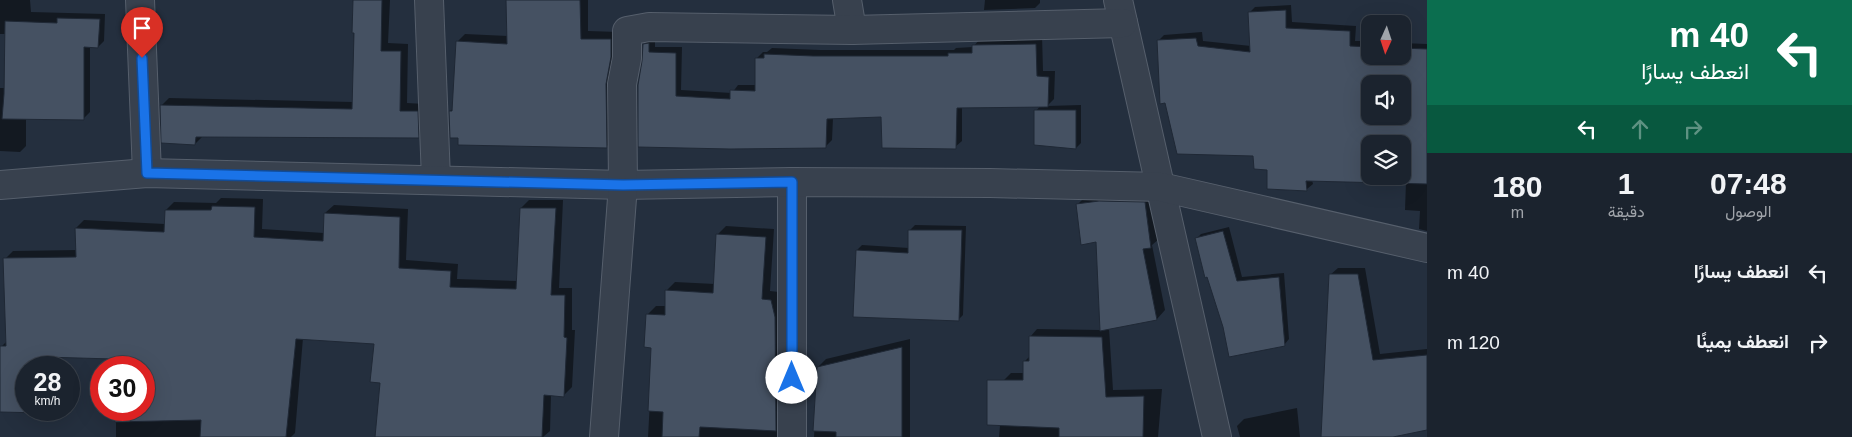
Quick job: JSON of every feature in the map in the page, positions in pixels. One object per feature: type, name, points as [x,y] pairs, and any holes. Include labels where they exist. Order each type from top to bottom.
[{"type":"street","points":[[140,0],[147,173]]},
{"type":"street","points":[[429,0],[436,180]]},
{"type":"street","points":[[847,0],[852,30]]},
{"type":"street","points":[[604,437],[623,185],[622,84],[627,58],[627,31],[649,27],[852,30],[1120,12],[1217,437]]},
{"type":"street","points":[[0,185],[147,173],[623,185],[792,182],[990,183],[1161,187],[1427,248]]},
{"type":"street","points":[[792,182],[792,437]]},
{"type":"building","points":[[353,0],[382,0],[381,51],[401,51],[400,111],[418,111],[419,138],[196,137],[195,145],[161,143],[160,105],[352,109]]},
{"type":"building","points":[[506,0],[580,0],[581,39],[611,39],[611,57],[606,84],[607,148],[458,145],[458,138],[450,138],[449,111],[452,111],[456,41],[507,44]]},
{"type":"building","points":[[1286,10],[1286,28],[1350,31],[1350,46],[1361,47],[1361,65],[1411,65],[1411,48],[1427,49],[1427,184],[1411,184],[1411,135],[1361,135],[1361,182],[1306,181],[1307,191],[1267,189],[1267,170],[1254,169],[1253,156],[1177,154],[1165,103],[1160,104],[1157,40],[1196,38],[1198,46],[1250,52],[1248,12]]},
{"type":"building","points":[[57,18],[100,19],[98,48],[84,47],[84,120],[2,119],[5,21],[57,23]]},
{"type":"building","points":[[649,43],[649,52],[676,53],[676,96],[730,99],[730,90],[755,91],[755,58],[764,58],[764,54],[948,56],[948,53],[972,53],[972,45],[1036,44],[1037,76],[1049,77],[1048,107],[957,108],[956,149],[882,148],[881,117],[827,119],[826,148],[730,149],[638,147],[638,85],[643,44]]},
{"type":"building","points":[[1034,110],[1076,110],[1076,149],[1034,145]]},
{"type":"building","points":[[1099,201],[1145,202],[1151,248],[1143,249],[1157,320],[1100,331],[1096,242],[1081,245],[1076,204]]},
{"type":"building","points":[[212,206],[255,207],[254,237],[323,241],[324,213],[400,217],[399,268],[451,271],[450,287],[516,289],[520,208],[556,208],[551,295],[565,295],[564,337],[567,338],[564,397],[544,395],[542,437],[375,437],[380,383],[370,382],[374,344],[296,339],[286,437],[200,437],[201,420],[115,422],[155,421],[155,356],[90,356],[90,358],[80,358],[80,356],[15,356],[15,412],[0,412],[0,346],[6,346],[3,258],[76,257],[75,228],[164,232],[165,210],[211,210]]},
{"type":"building","points":[[908,230],[962,230],[959,321],[853,317],[856,250],[908,253]]},
{"type":"building","points":[[1223,231],[1237,281],[1279,277],[1285,346],[1229,357],[1223,327],[1207,277],[1205,278],[1195,238]]},
{"type":"building","points":[[716,234],[766,237],[762,299],[771,300],[775,317],[776,431],[700,427],[699,437],[662,437],[663,412],[648,411],[651,348],[644,347],[646,314],[665,315],[665,290],[713,293]]},
{"type":"building","points":[[1329,274],[1358,274],[1373,360],[1427,355],[1427,430],[1393,437],[1321,437]]},
{"type":"building","points":[[1029,336],[1102,337],[1106,397],[1144,396],[1143,437],[1059,437],[1059,428],[987,425],[987,380],[1023,380],[1023,361],[1029,361]]},
{"type":"building","points":[[902,347],[902,437],[836,437],[836,432],[813,431],[817,367]]},
{"type":"route","points":[[142,58],[147,173],[623,185],[792,182],[792,378]]}]
